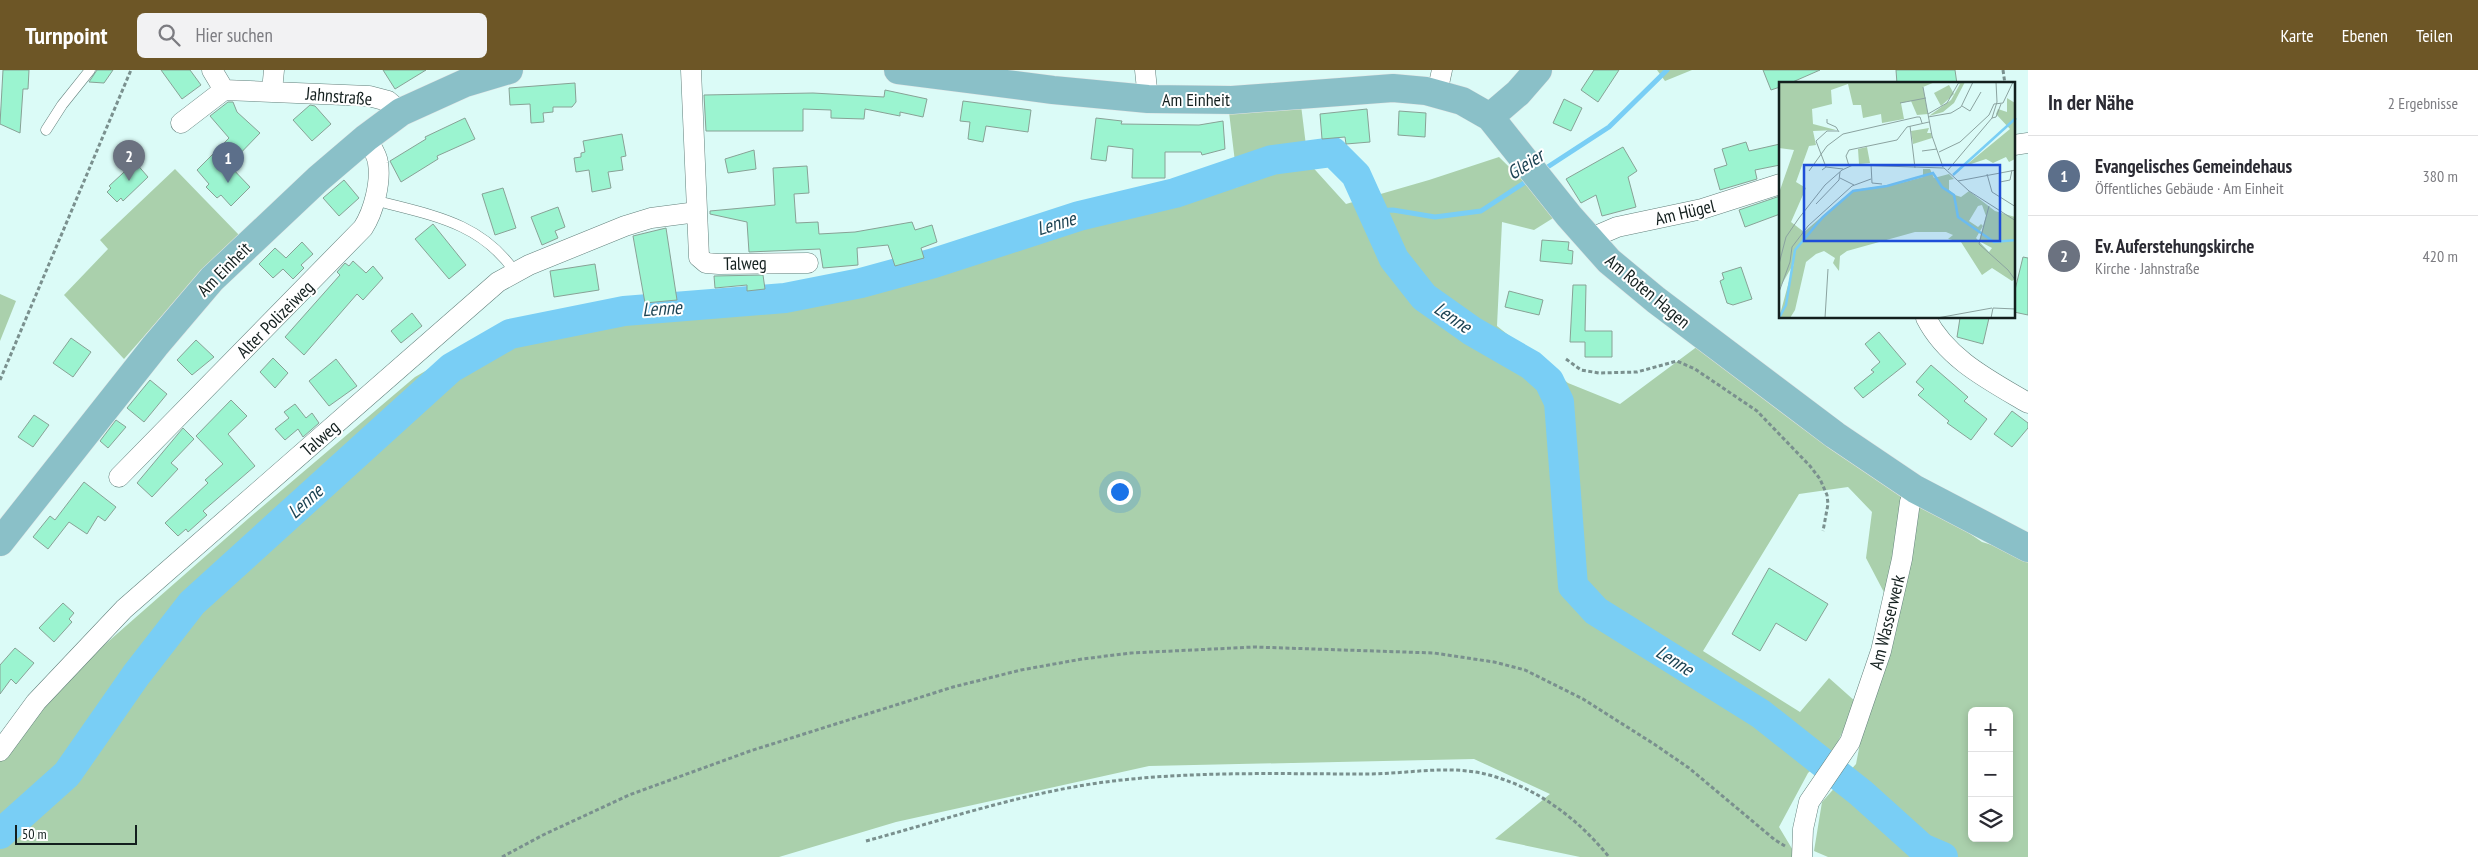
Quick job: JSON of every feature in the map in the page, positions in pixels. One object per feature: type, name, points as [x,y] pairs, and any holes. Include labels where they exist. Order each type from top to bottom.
[{"type":"main road","name":"Am Einheit","points":[[0,542],[103,410],[212,279],[318,179],[366,138],[401,112],[463,76],[508,70]]},
{"type":"main road","name":"Am Einheit","points":[[898,70],[1053,90],[1148,99],[1232,100],[1378,89],[1413,89],[1440,82],[1462,101],[1490,117]]},
{"type":"main road","points":[[1490,117],[1518,93],[1538,70]]},
{"type":"main road","name":"Am Roten Hagen","points":[[1490,117],[1549,192],[1609,261],[1656,300],[1835,435],[1915,489],[2028,548]]},
{"type":"street","points":[[181,122],[224,90],[212,70]]},
{"type":"street","points":[[272,91],[274,70]]},
{"type":"street","name":"Talweg","points":[[691,70],[698,252],[702,261],[719,264],[808,262]]},
{"type":"street","points":[[1145,70],[1148,99]]},
{"type":"street","name":"Jahnstraße","points":[[224,90],[369,96],[388,101],[401,112]]},
{"type":"street","name":"Alter Polizeiweg","points":[[119,477],[340,253],[367,222],[374,200],[378,163],[366,138]]},
{"type":"street","name":"Am Hügel","points":[[1589,238],[1617,227],[1702,209],[1779,184]]},
{"type":"street","name":"Talweg","points":[[0,751],[36,702],[124,609],[498,282],[515,272],[638,221],[697,212]]},
{"type":"street","points":[[1927,319],[1943,344],[1966,366],[2028,403]]},
{"type":"street","name":"Am Wasserwerk","points":[[1802,855],[1806,810],[1813,794],[1844,751],[1856,727],[1881,651],[1898,583],[1910,502],[1915,489]]},
{"type":"lane","points":[[46,130],[90,70]]},
{"type":"lane","points":[[374,200],[463,226],[497,251],[515,272]]},
{"type":"path","points":[[0,380],[130,70]]},
{"type":"path","points":[[1566,359],[1582,370],[1599,373],[1637,372],[1677,361],[1695,369],[1757,411],[1810,466],[1820,479],[1827,495],[1828,504],[1823,531]]},
{"type":"path","points":[[502,857],[629,794],[750,751],[953,687],[1021,670],[1082,659],[1131,653],[1254,647],[1434,653],[1494,662],[1525,670],[1582,699],[1654,744],[1689,768],[1775,840],[1802,855]]},
{"type":"path","points":[[866,841],[1053,791],[1113,781],[1246,773],[1374,774],[1434,769],[1473,772],[1494,776],[1536,793],[1584,829],[1609,857]]},
{"type":"green space","points":[[1657,70],[1692,70],[1665,81]]},
{"type":"green space","points":[[1301,105],[1308,162],[1346,204],[1499,157],[1558,215],[1534,230],[1502,222],[1497,326],[1568,383],[1620,404],[1706,340],[1756,387],[1982,542],[2028,556],[2028,857],[1828,857],[1814,851],[1822,802],[1856,764],[1888,600],[1866,558],[1872,512],[1848,487],[1799,494],[1703,651],[1800,712],[1829,678],[1856,702],[1836,746],[1808,773],[1779,827],[1797,857],[1580,857],[1495,839],[1550,794],[1474,759],[1149,766],[896,822],[779,857],[0,857],[0,756],[53,690],[249,518],[415,377],[507,324],[579,314],[802,307],[960,264],[1063,223],[1238,187],[1229,112]]},
{"type":"green space","points":[[175,169],[239,235],[198,275],[124,359],[64,295],[108,249],[100,240]]},
{"type":"green space","points":[[0,294],[16,301],[0,341]]},
{"type":"building","points":[[3,70],[29,70],[28,89],[23,89],[20,133],[0,124]]},
{"type":"building","points":[[97,70],[113,70],[104,83],[89,82]]},
{"type":"building","points":[[161,70],[190,70],[201,85],[182,99]]},
{"type":"building","points":[[383,70],[426,70],[395,89]]},
{"type":"building","points":[[1594,70],[1619,70],[1598,102],[1581,90]]},
{"type":"building","points":[[1763,70],[1820,70],[1793,82],[1779,82],[1779,87],[1771,90]]},
{"type":"building","points":[[1896,70],[1955,70],[1957,82],[1897,82]]},
{"type":"building","points":[[575,83],[576,102],[572,107],[553,107],[553,112],[543,113],[544,122],[531,123],[530,104],[510,105],[509,88]]},
{"type":"building","points":[[885,90],[927,99],[923,117],[900,112],[900,116],[865,109],[864,119],[831,118],[831,110],[803,109],[803,131],[706,131],[704,95],[813,93],[884,97]]},
{"type":"building","points":[[1564,99],[1582,108],[1571,131],[1553,123]]},
{"type":"building","points":[[963,101],[1031,110],[1028,132],[986,126],[983,142],[968,139],[970,122],[960,121]]},
{"type":"building","points":[[228,102],[233,102],[237,112],[260,133],[229,165],[250,187],[231,206],[221,195],[217,198],[206,187],[209,184],[197,170],[229,138],[210,116]]},
{"type":"building","points":[[310,105],[315,106],[331,124],[312,141],[293,120]]},
{"type":"building","points":[[1367,109],[1370,142],[1346,144],[1345,137],[1322,139],[1320,114]]},
{"type":"building","points":[[1399,111],[1426,113],[1425,137],[1398,135]]},
{"type":"building","points":[[465,118],[475,139],[437,156],[438,159],[401,182],[390,161],[426,139],[425,137]]},
{"type":"building","points":[[1096,118],[1122,121],[1121,124],[1199,125],[1223,121],[1225,149],[1202,155],[1201,152],[1165,152],[1165,178],[1132,178],[1133,149],[1108,146],[1106,161],[1091,159]]},
{"type":"building","points":[[622,134],[626,156],[621,157],[623,170],[608,172],[611,188],[592,192],[589,170],[576,172],[574,158],[581,157],[581,153],[585,152],[583,141]]},
{"type":"building","points":[[1746,142],[1749,151],[1779,144],[1779,165],[1755,170],[1757,179],[1720,190],[1714,169],[1727,165],[1722,149]]},
{"type":"building","points":[[1623,147],[1637,171],[1628,177],[1636,207],[1602,216],[1596,195],[1581,203],[1566,179]]},
{"type":"building","points":[[754,150],[756,169],[728,173],[725,159]]},
{"type":"building","points":[[135,162],[148,177],[123,201],[121,198],[117,202],[107,192],[111,188],[109,186]]},
{"type":"building","points":[[807,166],[809,193],[794,194],[796,223],[818,222],[819,234],[855,232],[912,222],[915,230],[932,225],[937,242],[921,248],[924,258],[895,266],[888,245],[857,248],[858,265],[823,268],[820,249],[749,252],[747,222],[710,214],[710,211],[775,205],[773,168]]},
{"type":"building","points":[[344,180],[359,198],[339,216],[323,198]]},
{"type":"building","points":[[503,188],[516,228],[495,235],[482,194]]},
{"type":"building","points":[[1779,196],[1779,214],[1745,227],[1739,210]]},
{"type":"building","points":[[558,207],[565,227],[555,231],[558,238],[542,245],[531,217]]},
{"type":"building","points":[[433,224],[466,265],[449,279],[415,239]]},
{"type":"building","points":[[666,228],[677,300],[645,303],[633,236]]},
{"type":"building","points":[[1542,240],[1569,242],[1568,250],[1573,251],[1572,264],[1540,261]]},
{"type":"building","points":[[302,242],[313,254],[301,265],[304,268],[293,279],[283,269],[273,278],[259,264],[275,248],[286,258]]},
{"type":"building","points":[[2023,257],[2028,258],[2028,315],[2016,312],[2016,286]]},
{"type":"building","points":[[353,261],[366,273],[373,266],[383,278],[363,300],[357,294],[304,355],[285,337],[340,275],[337,272],[345,263],[349,266]]},
{"type":"building","points":[[595,264],[599,290],[554,297],[550,271]]},
{"type":"building","points":[[1741,267],[1752,299],[1733,305],[1727,303],[1720,281],[1724,279],[1722,273]]},
{"type":"building","points":[[763,275],[765,289],[747,291],[747,285],[715,288],[714,276]]},
{"type":"building","points":[[1573,285],[1586,285],[1585,331],[1612,331],[1612,357],[1585,357],[1585,342],[1570,342]]},
{"type":"building","points":[[1509,291],[1543,300],[1539,315],[1505,307]]},
{"type":"building","points":[[412,313],[422,326],[401,343],[391,331]]},
{"type":"building","points":[[1960,319],[1989,319],[1983,344],[1957,337]]},
{"type":"building","points":[[1879,332],[1906,364],[1863,398],[1854,388],[1874,372],[1871,370],[1880,362],[1865,344]]},
{"type":"building","points":[[71,338],[91,352],[73,377],[53,363]]},
{"type":"building","points":[[196,340],[214,357],[192,375],[177,360]]},
{"type":"building","points":[[273,358],[288,373],[275,388],[260,372]]},
{"type":"building","points":[[336,359],[357,386],[329,406],[309,381]]},
{"type":"building","points":[[1931,365],[1968,397],[1964,401],[1987,419],[1971,440],[1947,423],[1949,421],[1918,395],[1924,389],[1916,382]]},
{"type":"building","points":[[150,380],[167,394],[144,422],[127,408]]},
{"type":"building","points":[[231,400],[247,416],[228,434],[255,466],[203,511],[207,515],[188,532],[186,529],[178,536],[165,523],[208,483],[205,480],[223,464],[196,436]]},
{"type":"building","points":[[295,404],[306,418],[312,413],[319,423],[303,437],[298,429],[285,440],[275,429],[289,418],[284,412]]},
{"type":"building","points":[[2012,411],[2028,423],[2028,428],[2012,447],[1994,434]]},
{"type":"building","points":[[34,415],[49,425],[33,447],[18,437]]},
{"type":"building","points":[[116,420],[126,427],[108,448],[100,441]]},
{"type":"building","points":[[183,428],[194,439],[171,463],[178,469],[152,497],[137,483]]},
{"type":"building","points":[[84,482],[116,507],[105,521],[98,516],[87,534],[69,522],[48,549],[33,537],[50,516],[55,520]]},
{"type":"building","points":[[1769,568],[1828,604],[1806,641],[1776,623],[1760,651],[1732,634]]},
{"type":"building","points":[[63,603],[74,613],[69,619],[72,622],[54,642],[39,628]]},
{"type":"building","points":[[15,648],[34,663],[16,684],[11,679],[0,694],[0,665]]},
{"type":"waterway","name":"Gleier","points":[[1543,170],[1609,127],[1667,70]]},
{"type":"waterway","name":"Lenne","points":[[0,834],[67,774],[136,675],[192,603],[451,368],[510,334],[624,311],[785,298],[861,283],[934,263],[1079,216],[1175,193],[1272,160],[1333,152],[1356,175],[1394,259],[1424,297],[1472,331],[1531,365],[1549,381],[1559,402],[1573,586],[1596,611],[1761,714],[1861,793],[1922,848],[1943,857]]},
{"type":"waterway","name":"Gleier","points":[[1372,211],[1393,210],[1435,217],[1481,211],[1530,179]]},
{"type":"place","name":"Ev. Auferstehungskirche","points":[[129,181]]},
{"type":"place","name":"Evangelisches Gemeindehaus","points":[[228,183]]}]
